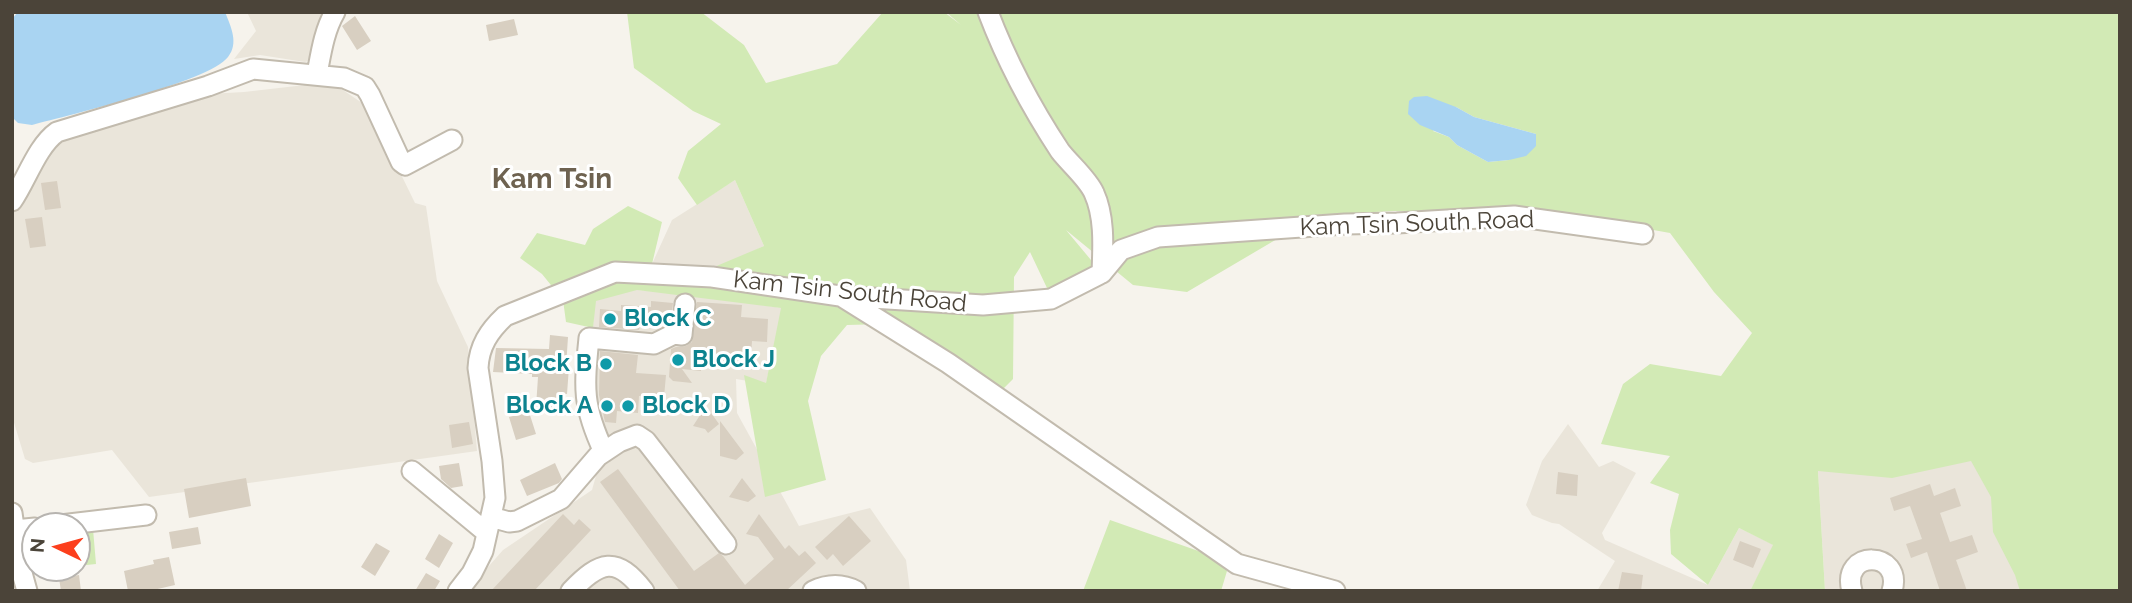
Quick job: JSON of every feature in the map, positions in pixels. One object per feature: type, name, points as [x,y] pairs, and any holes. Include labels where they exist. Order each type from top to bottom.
[{"type":"street","points":[[317,74],[322,45],[335,12]]},
{"type":"street","points":[[988,12],[1002,50],[1031,105],[1062,153],[1094,192],[1103,232],[1102,273]]},
{"type":"street","points":[[12,201],[51,136],[57,132],[208,86],[253,69],[344,78],[365,87],[401,162],[405,165],[452,140]]},
{"type":"street","name":"Kam Tsin South Road","points":[[458,591],[472,573],[483,551],[495,498],[478,355],[492,328],[505,316],[615,272],[712,277],[840,296],[983,305],[1051,299],[1102,273],[1121,250],[1158,237],[1514,216],[1643,234]]},
{"type":"street","points":[[840,296],[948,363],[1237,564],[1335,591]]},
{"type":"street","points":[[604,452],[593,428],[585,395],[589,338],[654,344],[674,334],[682,335],[685,304]]},
{"type":"street","points":[[412,471],[489,525],[517,521],[561,499],[604,452],[637,435],[641,436],[726,544]]},
{"type":"street","points":[[91,521],[146,515]]},
{"type":"street","points":[[14,522],[19,562],[27,591]]},
{"type":"street","points":[[1852,591],[1850,581],[1856,567],[1861,562],[1875,559],[1888,565],[1892,571],[1892,591]]},
{"type":"street","points":[[570,591],[597,567],[621,568],[633,577],[644,591]]},
{"type":"street","points":[[813,591],[833,585],[856,591]]},
{"type":"shaded area","points":[[247,12],[329,12],[312,60],[305,62],[260,55],[234,59],[256,31]]},
{"type":"shaded area","points":[[331,82],[368,107],[415,203],[426,206],[437,281],[468,347],[477,451],[149,497],[112,450],[33,463],[25,459],[12,416],[12,208],[64,136],[208,94]]},
{"type":"shaded area","points":[[735,180],[764,246],[714,270],[674,269],[652,264],[672,220]]},
{"type":"shaded area","points":[[626,289],[689,294],[782,308],[766,384],[736,379],[737,413],[799,526],[870,508],[906,560],[910,591],[467,591],[503,550],[592,490],[606,440],[586,413],[595,301]]},
{"type":"shaded area","points":[[1568,424],[1599,467],[1613,461],[1636,473],[1602,533],[1605,540],[1708,585],[1739,528],[1774,545],[1750,591],[1597,591],[1615,561],[1559,524],[1532,515],[1526,505],[1542,461]]},
{"type":"shaded area","points":[[1978,451],[2031,591],[1825,591],[1818,471]]},
{"type":"green space","points":[[627,12],[701,12],[744,45],[766,83],[837,64],[883,12],[944,12],[961,25],[946,12],[2120,12],[2120,591],[2020,591],[2015,575],[1993,532],[1991,497],[1971,461],[1892,478],[1818,471],[1825,591],[1750,591],[1773,545],[1739,528],[1708,585],[1671,554],[1670,530],[1679,494],[1650,483],[1670,456],[1601,444],[1623,384],[1650,364],[1721,376],[1752,333],[1714,292],[1670,233],[1526,207],[1311,215],[1277,239],[1187,292],[1133,285],[1066,230],[1096,266],[1059,293],[1047,288],[1030,252],[1014,277],[1013,379],[1000,392],[885,324],[847,325],[821,356],[808,401],[826,480],[765,497],[744,375],[766,383],[781,308],[637,290],[596,301],[593,328],[566,322],[563,300],[542,274],[520,258],[537,233],[585,245],[593,229],[628,206],[662,222],[652,264],[707,270],[764,246],[735,180],[697,205],[678,178],[688,151],[721,124],[693,111],[634,68]],"holes":[[[1456,107],[1474,117],[1536,134],[1509,160],[1488,162],[1457,145],[1449,137],[1433,131]]]},
{"type":"green space","points":[[1110,520],[1207,554],[1227,571],[1221,591],[1083,591]]},
{"type":"green space","points":[[91,529],[96,564],[91,565]]},
{"type":"water","points":[[18,12],[225,12],[233,35],[233,46],[228,57],[216,67],[195,77],[105,106],[32,125],[18,123],[12,117],[12,19]]},
{"type":"water","points":[[1427,96],[1474,117],[1536,134],[1536,146],[1526,156],[1488,162],[1457,145],[1449,137],[1420,125],[1408,114],[1409,101],[1414,97]]},
{"type":"building","points":[[355,16],[371,41],[357,50],[342,26]]},
{"type":"building","points":[[514,19],[518,35],[489,41],[486,25]]},
{"type":"building","points":[[57,181],[61,208],[45,210],[41,183]]},
{"type":"building","points":[[42,217],[46,246],[30,248],[25,219]]},
{"type":"building","points":[[651,301],[673,303],[671,323],[641,323],[639,330],[599,327],[600,309],[621,311],[621,305],[651,307]]},
{"type":"building","points":[[697,302],[742,305],[741,317],[768,319],[767,342],[752,341],[750,368],[701,366],[701,371],[682,369],[692,383],[673,381],[669,377],[671,349],[692,342]]},
{"type":"building","points":[[550,335],[568,337],[567,394],[558,393],[557,408],[536,407],[538,377],[532,377],[532,374],[493,372],[496,348],[549,349]]},
{"type":"building","points":[[600,351],[638,355],[636,373],[666,375],[664,397],[639,396],[638,413],[617,411],[616,423],[605,422],[599,395]]},
{"type":"building","points":[[706,406],[719,424],[708,433],[705,429],[693,426]]},
{"type":"building","points":[[529,412],[536,434],[516,440],[509,417]]},
{"type":"building","points":[[720,421],[744,453],[736,460],[720,456]]},
{"type":"building","points":[[469,422],[473,444],[452,448],[449,425]]},
{"type":"building","points":[[459,463],[463,486],[451,488],[441,479],[439,466]]},
{"type":"building","points":[[555,463],[562,479],[559,483],[527,496],[520,480]]},
{"type":"building","points":[[618,469],[694,571],[719,553],[745,585],[774,559],[758,537],[746,534],[759,514],[785,549],[789,545],[799,556],[805,551],[816,563],[786,591],[680,591],[600,482]]},
{"type":"building","points":[[1558,472],[1578,475],[1577,496],[1556,494]]},
{"type":"building","points":[[246,478],[251,506],[189,518],[184,489]]},
{"type":"building","points":[[742,478],[756,496],[748,502],[729,497]]},
{"type":"building","points":[[1930,484],[1934,496],[1955,488],[1961,506],[1940,513],[1950,542],[1972,535],[1978,552],[1956,560],[1967,591],[1940,591],[1927,552],[1911,558],[1906,544],[1922,539],[1910,506],[1894,511],[1890,498]]},
{"type":"building","points":[[563,514],[574,525],[579,519],[591,530],[534,591],[491,591]]},
{"type":"building","points":[[849,516],[871,541],[843,566],[833,554],[827,560],[815,547]]},
{"type":"building","points":[[198,527],[201,544],[172,549],[169,532]]},
{"type":"building","points":[[439,534],[453,543],[439,568],[425,559]]},
{"type":"building","points":[[1740,541],[1761,549],[1753,568],[1733,560]]},
{"type":"building","points":[[376,543],[390,551],[375,576],[361,567]]},
{"type":"building","points":[[169,557],[175,585],[149,591],[128,591],[124,571],[154,564],[153,560]]},
{"type":"building","points":[[1622,572],[1643,575],[1641,591],[1618,591]]},
{"type":"building","points":[[426,573],[440,581],[434,591],[415,591]]},
{"type":"building","points":[[60,582],[80,582],[81,591],[61,591]]},
{"type":"place","name":"Block C","points":[[610,319]]},
{"type":"place","name":"Block J","points":[[678,360]]},
{"type":"place","name":"Block B","points":[[606,364]]},
{"type":"place","name":"Block A","points":[[607,406]]},
{"type":"place","name":"Block D","points":[[628,406]]},
{"type":"district","name":"Kam Tsin","points":[[552,180]]}]
